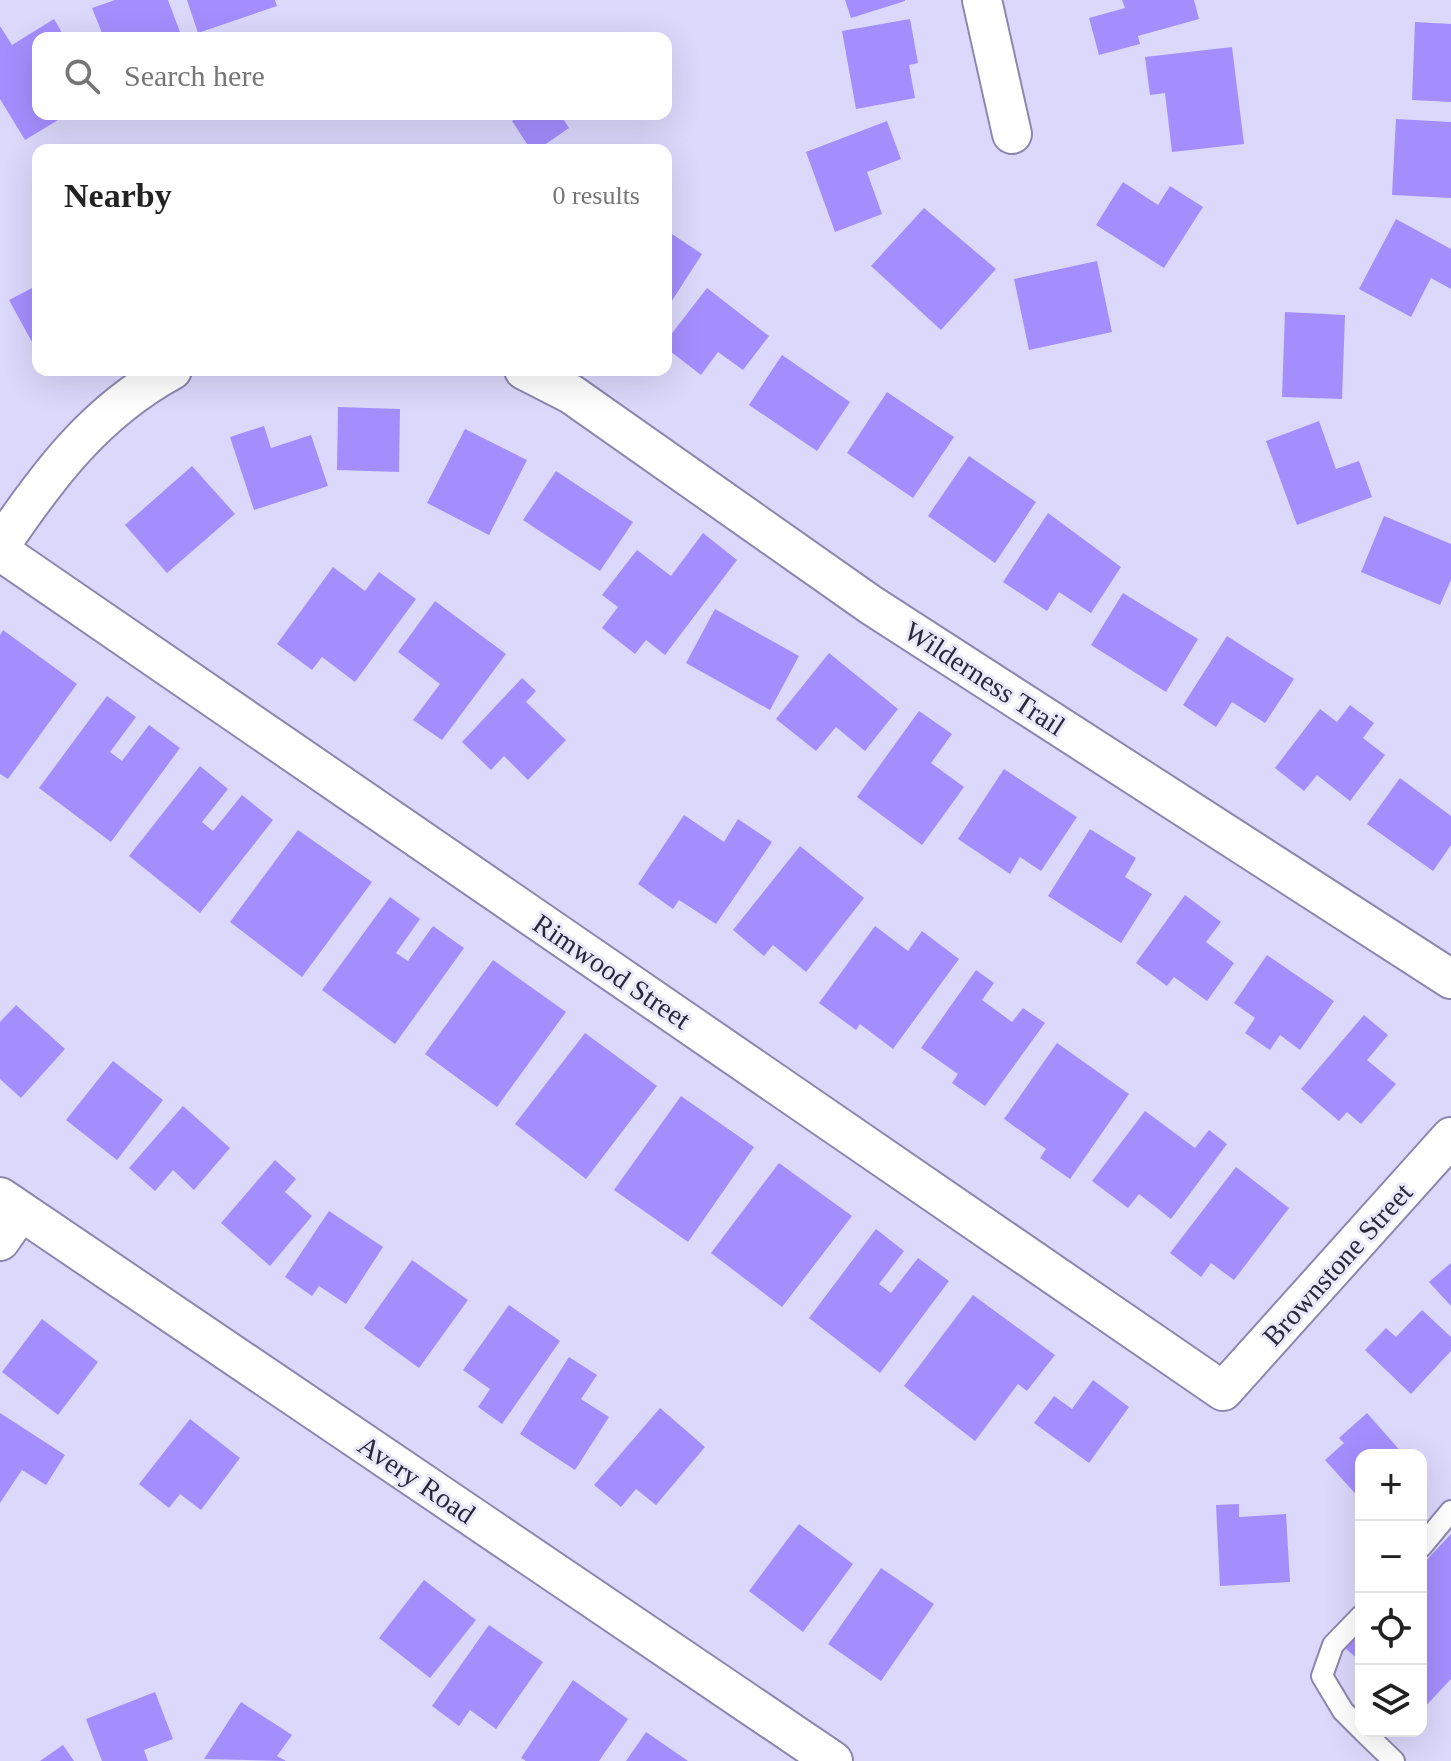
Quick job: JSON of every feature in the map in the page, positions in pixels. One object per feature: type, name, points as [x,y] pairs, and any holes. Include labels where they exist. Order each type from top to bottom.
[{"type":"street","points":[[982,0],[1012,134]]},
{"type":"street","points":[[0,548],[49,475],[75,444],[135,392],[162,376]]},
{"type":"street","name":"Wilderness Trail","points":[[536,376],[571,394],[871,605],[1451,979]]},
{"type":"street","name":"Rimwood Street","points":[[0,548],[1223,1391]]},
{"type":"street","name":"Brownstone Street","points":[[1223,1391],[1451,1137]]},
{"type":"street","name":"Avery Road","points":[[7,1216],[833,1761]]},
{"type":"lane","points":[[1427,1540],[1451,1511]]},
{"type":"lane","points":[[1355,1622],[1333,1645],[1322,1676],[1343,1711],[1355,1723]]},
{"type":"lane","points":[[1369,1737],[1394,1761]]},
{"type":"building","points":[[115,0],[168,0],[180,32],[102,32],[92,8]]},
{"type":"building","points":[[187,0],[275,0],[277,6],[198,32]]},
{"type":"building","points":[[845,0],[905,0],[905,1],[851,18]]},
{"type":"building","points":[[1122,0],[1194,0],[1199,19],[1138,36],[1140,44],[1099,55],[1089,18],[1125,8]]},
{"type":"building","points":[[54,19],[62,32],[33,32]]},
{"type":"building","points":[[910,19],[918,63],[909,65],[915,98],[856,109],[842,31]]},
{"type":"building","points":[[1415,22],[1451,24],[1451,102],[1412,100]]},
{"type":"building","points":[[0,26],[12,45],[32,33],[32,120],[58,120],[25,140],[0,99]]},
{"type":"building","points":[[1232,47],[1244,144],[1172,152],[1165,93],[1150,95],[1145,57]]},
{"type":"building","points":[[1396,119],[1451,122],[1451,198],[1392,195]]},
{"type":"building","points":[[564,120],[569,128],[546,144],[527,144],[512,121]]},
{"type":"building","points":[[887,121],[901,159],[867,172],[882,214],[835,232],[806,152]]},
{"type":"building","points":[[1123,182],[1158,205],[1170,186],[1203,207],[1164,268],[1096,225]]},
{"type":"building","points":[[924,208],[996,269],[941,330],[871,266]]},
{"type":"building","points":[[1396,219],[1451,249],[1451,289],[1431,278],[1411,317],[1359,289]]},
{"type":"building","points":[[672,234],[702,254],[672,301]]},
{"type":"building","points":[[1097,261],[1112,332],[1029,350],[1014,279]]},
{"type":"building","points":[[32,288],[32,342],[9,300]]},
{"type":"building","points":[[707,288],[769,336],[743,370],[718,352],[701,375],[672,353],[672,333]]},
{"type":"building","points":[[1285,312],[1345,315],[1342,399],[1282,397]]},
{"type":"building","points":[[782,355],[850,402],[817,451],[749,405]]},
{"type":"building","points":[[887,392],[954,437],[913,498],[847,453]]},
{"type":"building","points":[[338,407],[400,409],[399,472],[337,470]]},
{"type":"building","points":[[1319,421],[1336,469],[1359,461],[1372,497],[1297,525],[1266,441]]},
{"type":"building","points":[[264,426],[271,448],[311,435],[328,486],[254,510],[230,437]]},
{"type":"building","points":[[465,429],[527,460],[489,535],[427,503]]},
{"type":"building","points":[[969,456],[1036,502],[995,563],[928,516]]},
{"type":"building","points":[[192,466],[235,514],[167,573],[125,525]]},
{"type":"building","points":[[556,471],[633,522],[600,571],[523,520]]},
{"type":"building","points":[[1048,513],[1121,567],[1091,613],[1059,592],[1047,611],[1003,582]]},
{"type":"building","points":[[1384,516],[1451,544],[1451,580],[1440,605],[1361,572]]},
{"type":"building","points":[[703,533],[737,560],[665,655],[646,640],[635,654],[602,628],[618,607],[602,595],[637,550],[671,576]]},
{"type":"building","points":[[333,567],[365,591],[379,572],[416,599],[355,682],[322,657],[312,670],[277,644]]},
{"type":"building","points":[[1123,593],[1198,639],[1166,692],[1091,645]]},
{"type":"building","points":[[435,601],[506,654],[442,740],[413,720],[440,684],[398,652]]},
{"type":"building","points":[[715,609],[799,656],[770,710],[686,663]]},
{"type":"building","points":[[3,630],[77,684],[8,779],[0,774],[0,635]]},
{"type":"building","points":[[1227,636],[1294,679],[1265,723],[1232,702],[1216,727],[1183,705]]},
{"type":"building","points":[[829,653],[898,709],[865,751],[836,727],[816,751],[776,719]]},
{"type":"building","points":[[522,678],[536,691],[526,702],[566,740],[528,780],[504,756],[491,770],[462,742]]},
{"type":"building","points":[[107,696],[136,717],[110,752],[122,761],[149,725],[180,748],[111,842],[39,788]]},
{"type":"building","points":[[1350,705],[1374,723],[1363,738],[1385,755],[1350,801],[1317,775],[1304,791],[1275,768],[1320,709],[1337,722]]},
{"type":"building","points":[[919,711],[952,734],[931,763],[964,787],[922,845],[857,797]]},
{"type":"building","points":[[200,766],[228,789],[202,822],[213,831],[242,795],[273,820],[200,913],[129,856]]},
{"type":"building","points":[[1004,769],[1077,817],[1041,871],[1020,857],[1010,874],[958,839]]},
{"type":"building","points":[[1400,778],[1451,816],[1451,845],[1433,871],[1367,824]]},
{"type":"building","points":[[684,815],[724,842],[738,819],[772,842],[716,924],[679,900],[673,909],[638,884]]},
{"type":"building","points":[[1090,829],[1136,858],[1125,877],[1152,894],[1121,943],[1048,896]]},
{"type":"building","points":[[298,830],[372,882],[302,977],[230,922]]},
{"type":"building","points":[[800,846],[864,898],[806,972],[773,945],[764,956],[733,930]]},
{"type":"building","points":[[1185,895],[1221,922],[1206,942],[1234,963],[1207,1001],[1174,977],[1167,986],[1136,963]]},
{"type":"building","points":[[390,897],[420,919],[396,953],[408,961],[433,926],[464,948],[395,1044],[322,990]]},
{"type":"building","points":[[875,926],[908,951],[922,931],[959,959],[893,1049],[860,1024],[856,1030],[819,1003]]},
{"type":"building","points":[[1267,955],[1334,1001],[1300,1050],[1280,1035],[1270,1050],[1245,1033],[1255,1018],[1234,1003]]},
{"type":"building","points":[[493,960],[566,1012],[497,1107],[425,1054]]},
{"type":"building","points":[[976,970],[994,983],[982,1000],[1012,1022],[1023,1008],[1045,1023],[985,1106],[952,1083],[958,1074],[921,1048]]},
{"type":"building","points":[[16,1005],[65,1049],[21,1098],[0,1079],[0,1022]]},
{"type":"building","points":[[1364,1015],[1388,1035],[1367,1060],[1396,1084],[1361,1124],[1347,1112],[1339,1121],[1301,1089]]},
{"type":"building","points":[[585,1033],[657,1086],[586,1179],[515,1124]]},
{"type":"building","points":[[1057,1043],[1129,1094],[1070,1179],[1040,1158],[1046,1149],[1004,1119]]},
{"type":"building","points":[[113,1061],[163,1100],[117,1160],[66,1120]]},
{"type":"building","points":[[681,1096],[754,1147],[688,1242],[614,1190]]},
{"type":"building","points":[[183,1106],[230,1148],[194,1190],[173,1170],[155,1191],[129,1168]]},
{"type":"building","points":[[1145,1111],[1195,1148],[1209,1130],[1227,1144],[1171,1219],[1139,1194],[1128,1208],[1092,1181]]},
{"type":"building","points":[[275,1160],[296,1179],[285,1192],[312,1216],[270,1266],[221,1223]]},
{"type":"building","points":[[779,1163],[852,1216],[782,1307],[711,1253]]},
{"type":"building","points":[[1236,1167],[1289,1208],[1234,1280],[1211,1263],[1201,1277],[1170,1253]]},
{"type":"building","points":[[329,1211],[383,1247],[346,1304],[319,1286],[312,1296],[285,1277]]},
{"type":"building","points":[[876,1229],[904,1251],[879,1284],[891,1293],[918,1258],[949,1281],[880,1373],[809,1318]]},
{"type":"building","points":[[412,1260],[468,1300],[419,1368],[364,1328]]},
{"type":"building","points":[[1451,1263],[1451,1306],[1429,1282]]},
{"type":"building","points":[[973,1295],[1055,1355],[1027,1391],[1018,1384],[975,1441],[904,1386]]},
{"type":"building","points":[[509,1305],[560,1341],[502,1424],[478,1407],[490,1389],[463,1370]]},
{"type":"building","points":[[1422,1310],[1451,1337],[1451,1351],[1411,1394],[1365,1350],[1386,1328],[1396,1337]]},
{"type":"building","points":[[42,1319],[98,1362],[58,1415],[2,1372]]},
{"type":"building","points":[[569,1357],[597,1375],[581,1399],[609,1417],[575,1470],[520,1434]]},
{"type":"building","points":[[1093,1380],[1129,1407],[1089,1463],[1034,1423],[1054,1396],[1072,1409]]},
{"type":"building","points":[[660,1408],[705,1447],[656,1505],[636,1489],[621,1507],[594,1485]]},
{"type":"building","points":[[0,1413],[65,1455],[46,1485],[22,1470],[0,1503]]},
{"type":"building","points":[[1367,1413],[1399,1449],[1355,1449],[1355,1493],[1325,1460],[1344,1443],[1339,1438]]},
{"type":"building","points":[[190,1419],[240,1458],[201,1510],[180,1494],[169,1508],[139,1484]]},
{"type":"building","points":[[1239,1504],[1239,1517],[1286,1514],[1290,1582],[1220,1586],[1216,1505]]},
{"type":"building","points":[[799,1524],[853,1564],[803,1632],[749,1591]]},
{"type":"building","points":[[1451,1534],[1451,1679],[1427,1705],[1427,1593],[1427,1560]]},
{"type":"building","points":[[881,1568],[934,1604],[881,1681],[828,1644]]},
{"type":"building","points":[[424,1580],[476,1620],[430,1678],[379,1638]]},
{"type":"building","points":[[489,1625],[543,1662],[496,1729],[470,1710],[459,1726],[432,1706]]},
{"type":"building","points":[[1355,1635],[1355,1657],[1344,1647]]},
{"type":"building","points":[[573,1680],[628,1719],[599,1761],[526,1761],[521,1758]]},
{"type":"building","points":[[155,1692],[173,1739],[144,1750],[148,1761],[102,1761],[86,1719]]},
{"type":"building","points":[[241,1702],[292,1735],[277,1756],[286,1761],[204,1759]]},
{"type":"building","points":[[646,1732],[688,1761],[626,1761]]},
{"type":"building","points":[[63,1745],[74,1761],[40,1761]]}]
